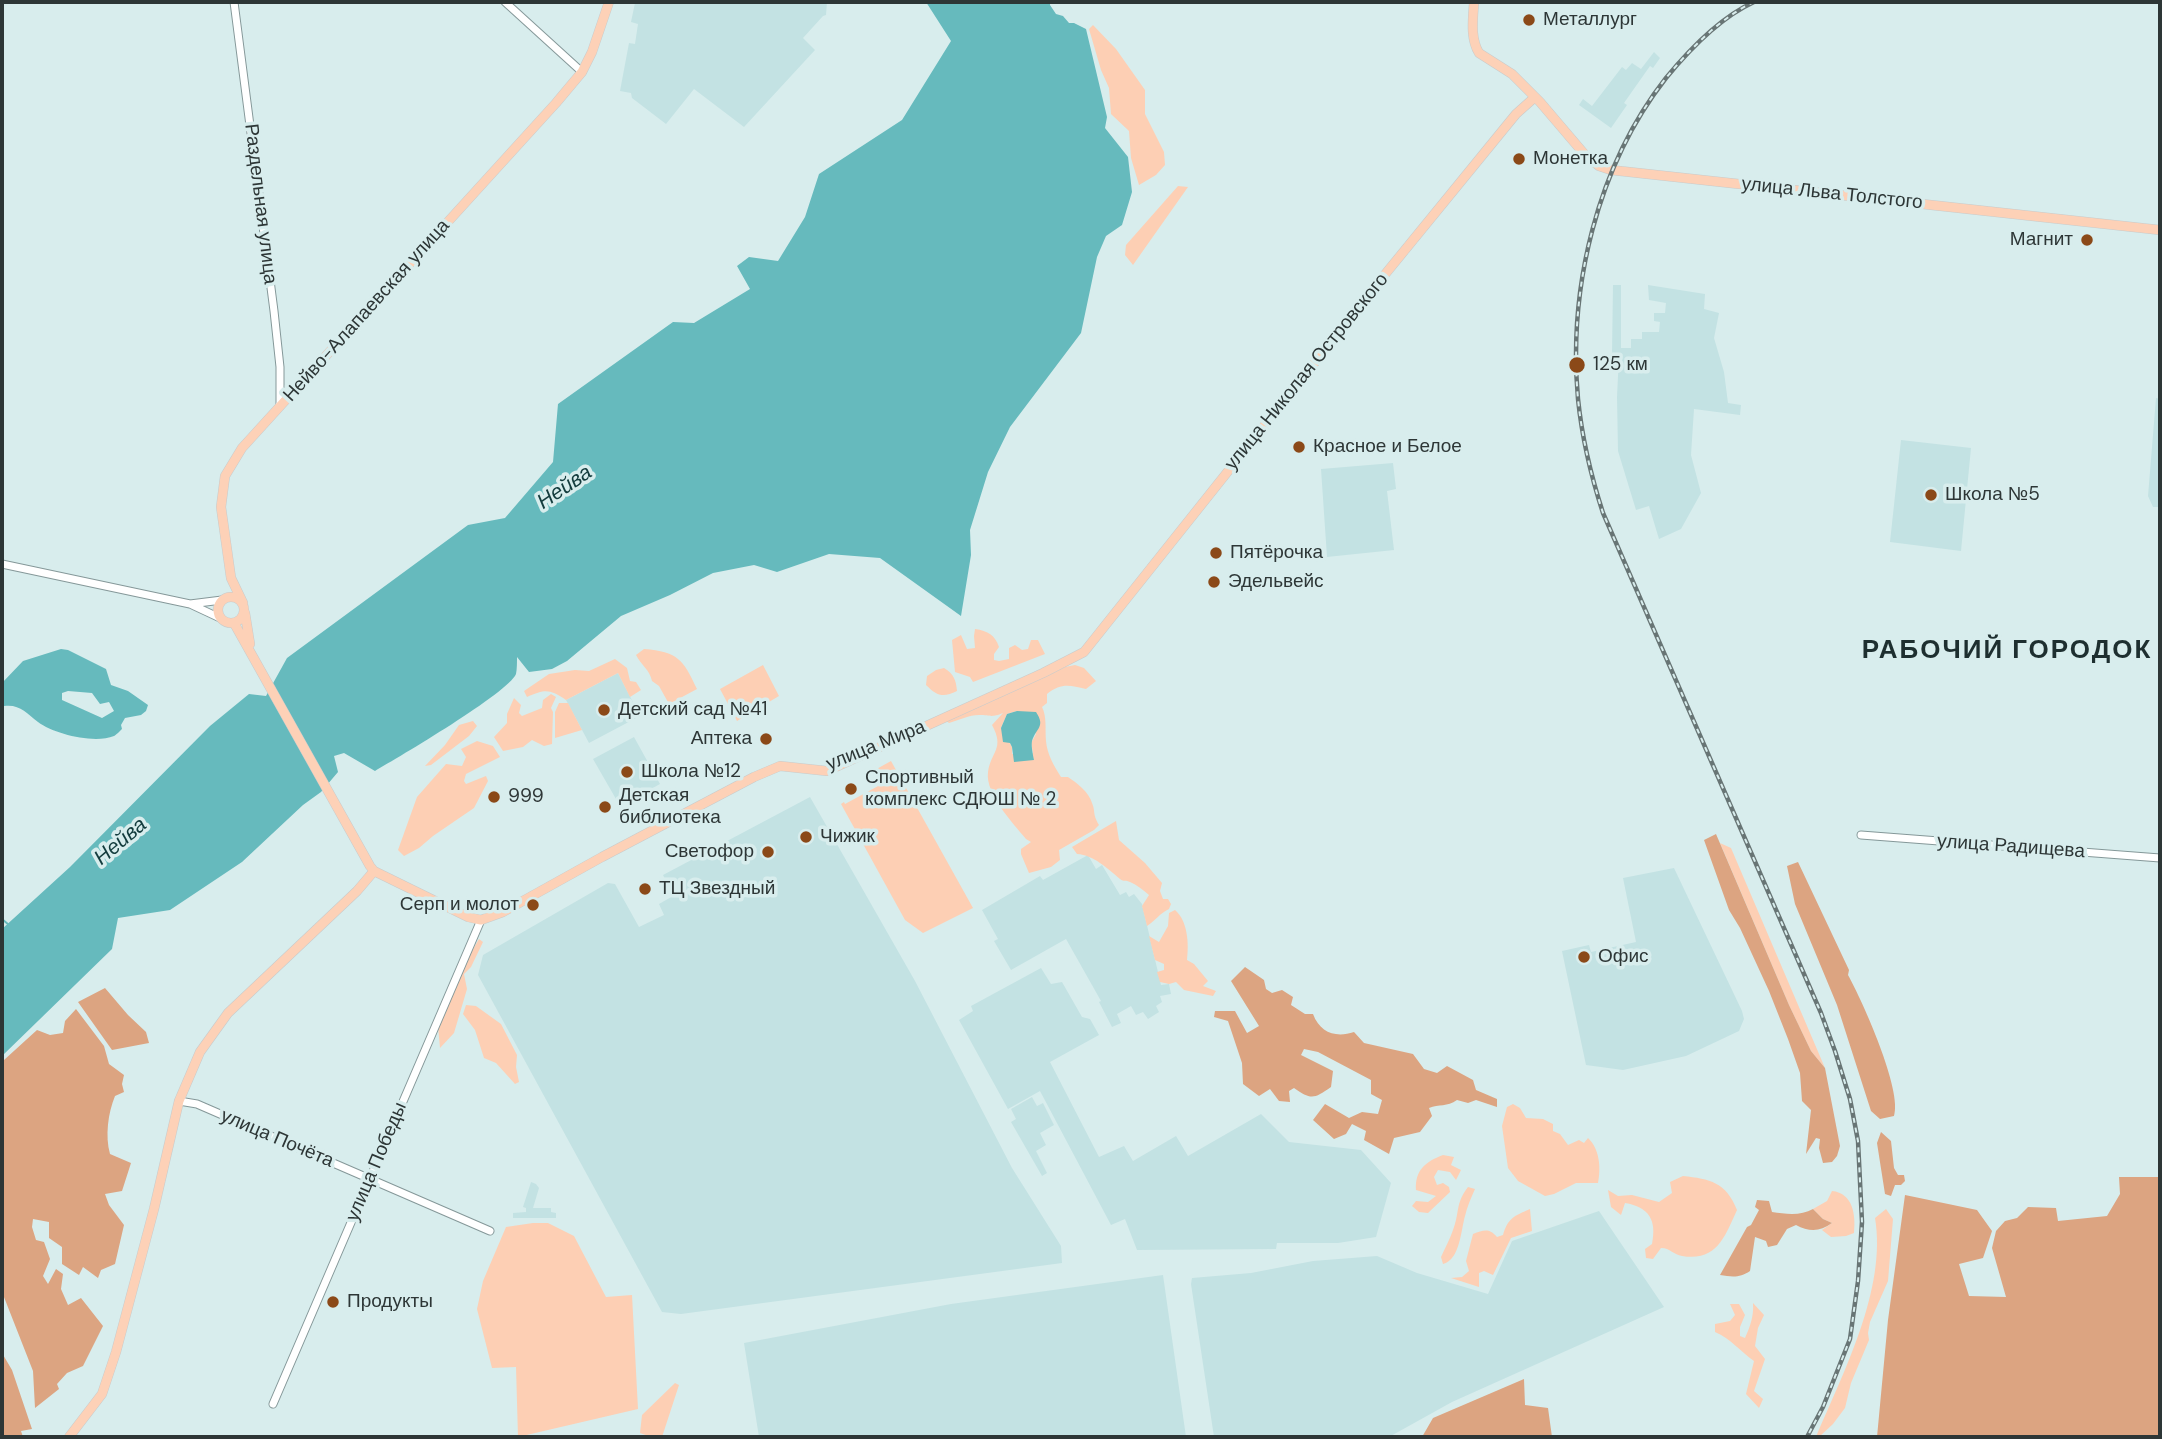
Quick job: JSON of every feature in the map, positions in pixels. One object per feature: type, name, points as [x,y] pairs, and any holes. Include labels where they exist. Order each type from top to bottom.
[{"type":"main road","name":"Нейво-Алапаевская улица","points":[[231,578],[221,507],[225,476],[242,448],[582,72],[592,52],[609,2]]},
{"type":"main road","name":"улица Льва Толстого","points":[[1474,2],[1472,26],[1476,49],[1482,57],[1512,74],[1586,156],[1599,166],[1611,170],[2160,230]]},
{"type":"main road","name":"улица Николая Островского","points":[[1084,652],[1381,278],[1516,114],[1535,97]]},
{"type":"main road","points":[[231,578],[218,608],[220,618],[234,623],[241,619],[244,608]]},
{"type":"main road","points":[[231,578],[244,608],[251,649]]},
{"type":"main road","points":[[223,599],[236,597],[244,608]]},
{"type":"main road","points":[[234,623],[374,871],[468,918],[481,920]]},
{"type":"main road","name":"улица Мира","points":[[481,920],[503,912],[754,777],[780,766],[827,771],[1084,652]]},
{"type":"main road","points":[[69,1437],[102,1394],[117,1352],[179,1101],[200,1052],[228,1013],[357,891],[374,871]]},
{"type":"street","name":"Раздельная улица","points":[[234,2],[274,311],[281,406]]},
{"type":"street","points":[[505,2],[582,72]]},
{"type":"street","points":[[2,564],[190,604],[220,618]]},
{"type":"street","points":[[190,604],[223,599]]},
{"type":"street","name":"улица Радищева","points":[[1861,835],[2160,858]]},
{"type":"street","name":"улица Победы","points":[[273,1404],[481,920]]},
{"type":"street","name":"улица Почёта","points":[[179,1101],[197,1104],[490,1231]]},
{"type":"shaded area","points":[[632,2],[827,2],[826,15],[803,38],[815,50],[744,127],[694,89],[666,124],[632,98],[631,93],[620,91],[629,43],[635,44],[638,24],[631,22],[635,3]]},
{"type":"shaded area","points":[[1093,25],[1116,49],[1145,90],[1145,114],[1164,152],[1165,165],[1156,175],[1139,185],[1131,158],[1129,131],[1111,114],[1109,88],[1089,29]]},
{"type":"shaded area","points":[[1654,52],[1660,58],[1653,68],[1650,66],[1624,103],[1627,105],[1611,128],[1579,105],[1583,99],[1592,106],[1622,67],[1626,70],[1632,63],[1641,69]]},
{"type":"shaded area","points":[[1178,186],[1188,187],[1133,265],[1125,255],[1126,245]]},
{"type":"shaded area","points":[[1613,285],[1621,285],[1621,348],[1631,348],[1631,339],[1642,339],[1642,332],[1659,332],[1660,322],[1654,321],[1654,313],[1665,313],[1666,303],[1649,300],[1648,285],[1705,294],[1704,309],[1719,313],[1714,338],[1724,372],[1728,403],[1741,405],[1740,415],[1694,409],[1691,455],[1701,493],[1681,529],[1659,539],[1649,506],[1636,510],[1618,451],[1619,355],[1612,354]]},
{"type":"shaded area","points":[[2156,398],[2160,399],[2160,507],[2153,507],[2148,496]]},
{"type":"shaded area","name":"Школа №5","points":[[1901,440],[1971,448],[1961,551],[1890,542]]},
{"type":"shaded area","points":[[1393,463],[1396,489],[1387,491],[1394,550],[1327,557],[1321,469]]},
{"type":"shaded area","points":[[975,629],[987,632],[995,639],[999,647],[994,654],[994,660],[1009,659],[1009,648],[1015,645],[1022,650],[1028,649],[1031,640],[1038,640],[1045,654],[973,682],[970,677],[955,672],[952,640],[961,635],[967,649],[975,648]]},
{"type":"shaded area","points":[[644,649],[665,652],[678,659],[697,689],[669,704],[636,655]]},
{"type":"shaded area","points":[[615,659],[627,668],[630,681],[636,682],[641,690],[630,697],[618,673],[566,700],[547,691],[527,697],[524,691],[549,674],[589,671]]},
{"type":"shaded area","points":[[763,665],[779,696],[737,721],[720,689]]},
{"type":"shaded area","points":[[1075,665],[1084,668],[1096,681],[1086,689],[1065,686],[1047,694],[1047,703],[1042,707],[1047,746],[1051,760],[1061,777],[1068,777],[1088,795],[1099,825],[1059,850],[1060,860],[1051,867],[1029,873],[1021,849],[1031,842],[1001,808],[988,781],[988,772],[997,745],[992,725],[1003,713],[972,716],[949,723],[945,720]],"holes":[[[1017,711],[1036,734],[1031,743],[1033,753],[1012,754],[1012,747],[1001,728],[1007,714]]]},
{"type":"shaded area","points":[[944,668],[956,684],[957,691],[948,695],[937,694],[926,685],[927,676]]},
{"type":"shaded area","name":"Детский сад №41","points":[[618,673],[640,716],[589,743],[566,700]]},
{"type":"shaded area","points":[[551,694],[556,697],[551,708],[552,744],[544,746],[532,740],[523,747],[503,751],[494,737],[507,723],[507,714],[514,698],[521,705],[519,713],[522,716],[542,708],[543,700]]},
{"type":"shaded area","points":[[559,703],[568,703],[582,730],[555,738],[555,712]]},
{"type":"shaded area","points":[[473,721],[477,726],[469,736],[431,765],[425,766],[459,725]]},
{"type":"shaded area","name":"Школа №12","points":[[634,737],[660,784],[620,806],[593,759]]},
{"type":"shaded area","points":[[477,741],[493,746],[500,757],[466,774],[466,784],[486,776],[488,781],[474,808],[404,856],[398,850],[417,797],[446,764],[462,766],[466,757],[461,749]]},
{"type":"shaded area","points":[[891,761],[973,908],[923,933],[905,920],[841,804],[880,785],[873,771]]},
{"type":"shaded area","points":[[810,797],[915,981],[1012,1168],[1061,1246],[1062,1263],[681,1314],[662,1312],[478,975],[483,955],[608,883],[615,884],[639,927],[664,915],[659,904],[673,896],[663,875]]},
{"type":"shaded area","points":[[1116,821],[1119,840],[1145,863],[1162,883],[1160,891],[1163,899],[1168,899],[1171,904],[1169,909],[1147,926],[1142,906],[1149,895],[1133,883],[1120,879],[1095,860],[1077,854],[1072,847]]},
{"type":"shaded area","points":[[1716,834],[1789,1005],[1811,1051],[1825,1068],[1840,1146],[1832,1162],[1823,1163],[1819,1148],[1820,1139],[1816,1138],[1806,1154],[1811,1110],[1802,1101],[1800,1073],[1788,1039],[1769,991],[1729,910],[1704,840]]},
{"type":"shaded area","points":[[1720,843],[1731,848],[1825,1068],[1811,1051],[1789,1005]]},
{"type":"shaded area","points":[[1088,855],[1096,869],[1102,865],[1120,895],[1126,892],[1129,897],[1134,894],[1142,904],[1161,985],[1169,984],[1171,994],[1160,996],[1162,1002],[1156,1006],[1159,1012],[1148,1019],[1143,1012],[1136,1015],[1131,1006],[1117,1014],[1121,1023],[1112,1027],[1099,1002],[1101,1001],[1066,939],[1011,970],[994,941],[998,939],[982,910],[1040,876],[1043,880]]},
{"type":"shaded area","points":[[1798,862],[1849,970],[1848,975],[1880,1046],[1893,1087],[1894,1116],[1880,1119],[1871,1111],[1837,1005],[1795,904],[1787,866]]},
{"type":"shaded area","points":[[1674,868],[1742,1011],[1744,1019],[1739,1031],[1686,1056],[1623,1070],[1586,1065],[1562,951],[1589,945],[1591,952],[1636,942],[1623,878]]},
{"type":"shaded area","points":[[1175,910],[1185,926],[1188,940],[1187,960],[1194,964],[1208,981],[1203,986],[1216,991],[1213,996],[1184,990],[1176,982],[1160,982],[1157,972],[1164,970],[1164,964],[1155,960],[1149,936],[1159,942],[1168,926],[1169,913]]},
{"type":"shaded area","points":[[479,939],[483,942],[471,967],[464,974],[467,989],[454,1033],[440,1048],[438,1026],[462,968]]},
{"type":"shaded area","points":[[1245,967],[1264,980],[1266,989],[1272,993],[1282,990],[1293,997],[1291,1005],[1305,1014],[1313,1014],[1324,1030],[1335,1034],[1354,1032],[1364,1043],[1413,1054],[1424,1069],[1437,1073],[1447,1066],[1473,1080],[1476,1090],[1497,1099],[1497,1107],[1476,1100],[1468,1103],[1457,1100],[1429,1108],[1432,1116],[1420,1132],[1394,1138],[1389,1154],[1364,1140],[1366,1131],[1352,1124],[1346,1134],[1334,1139],[1313,1120],[1325,1104],[1349,1118],[1362,1112],[1378,1114],[1382,1100],[1371,1094],[1371,1080],[1318,1052],[1304,1049],[1301,1055],[1333,1071],[1331,1087],[1320,1094],[1309,1096],[1294,1088],[1289,1091],[1290,1102],[1279,1101],[1270,1089],[1259,1096],[1243,1084],[1242,1063],[1228,1021],[1214,1017],[1215,1011],[1235,1011],[1247,1033],[1259,1026],[1231,981]]},
{"type":"shaded area","points":[[1041,968],[1051,984],[1062,982],[1082,1017],[1090,1019],[1099,1035],[1050,1062],[1099,1157],[1124,1146],[1133,1161],[1176,1136],[1188,1156],[1261,1114],[1289,1142],[1361,1150],[1391,1183],[1376,1237],[1338,1243],[1277,1243],[1276,1249],[1137,1250],[1125,1219],[1111,1225],[1040,1091],[1008,1109],[959,1020],[973,1011],[971,1006]]},
{"type":"shaded area","points":[[105,988],[146,1032],[149,1043],[112,1050],[78,1002]]},
{"type":"shaded area","points":[[466,1005],[476,1006],[501,1024],[517,1055],[519,1082],[515,1084],[496,1063],[484,1058],[475,1030],[463,1014]]},
{"type":"shaded area","points":[[76,1009],[104,1046],[109,1064],[124,1075],[124,1092],[115,1096],[111,1110],[108,1140],[110,1154],[131,1163],[122,1191],[105,1194],[109,1205],[124,1225],[115,1264],[101,1270],[98,1278],[83,1267],[79,1275],[62,1264],[62,1247],[49,1238],[49,1222],[33,1219],[32,1227],[36,1240],[44,1242],[50,1259],[43,1276],[48,1284],[56,1269],[63,1274],[61,1289],[68,1305],[81,1298],[103,1326],[83,1366],[67,1373],[57,1384],[59,1389],[35,1408],[33,1371],[2,1292],[2,1065],[4,1060],[37,1030],[50,1035],[63,1033],[65,1021]]},
{"type":"shaded area","points":[[1032,1097],[1037,1106],[1043,1103],[1054,1125],[1040,1133],[1046,1145],[1036,1151],[1047,1173],[1042,1176],[1011,1122],[1016,1119],[1011,1109]]},
{"type":"shaded area","points":[[1513,1104],[1520,1108],[1526,1118],[1543,1119],[1553,1124],[1553,1131],[1560,1134],[1568,1145],[1579,1140],[1584,1143],[1588,1138],[1599,1159],[1598,1183],[1576,1183],[1545,1196],[1518,1181],[1508,1168],[1502,1126],[1507,1107]]},
{"type":"shaded area","points":[[1881,1132],[1891,1141],[1894,1168],[1898,1175],[1904,1175],[1905,1181],[1901,1185],[1895,1185],[1891,1196],[1885,1194],[1877,1143]]},
{"type":"shaded area","points":[[1443,1155],[1454,1157],[1451,1165],[1461,1170],[1456,1180],[1450,1172],[1438,1170],[1434,1177],[1437,1185],[1443,1183],[1449,1187],[1450,1192],[1428,1213],[1419,1212],[1412,1206],[1416,1201],[1428,1202],[1436,1196],[1416,1190],[1419,1172],[1426,1164]]},
{"type":"shaded area","points":[[1683,1176],[1716,1184],[1728,1193],[1737,1210],[1724,1238],[1712,1251],[1694,1257],[1661,1248],[1653,1259],[1646,1258],[1645,1249],[1652,1244],[1653,1236],[1649,1216],[1640,1208],[1625,1203],[1621,1215],[1611,1207],[1608,1190],[1618,1196],[1632,1195],[1659,1202],[1672,1193],[1670,1182]]},
{"type":"shaded area","points":[[2119,1177],[2160,1177],[2160,1437],[1877,1437],[1888,1320],[1905,1195],[1977,1210],[1992,1231],[1983,1258],[1959,1264],[1969,1296],[2006,1297],[1992,1248],[1996,1231],[2005,1221],[2017,1218],[2028,1207],[2056,1208],[2058,1221],[2107,1216],[2120,1194]]},
{"type":"shaded area","points":[[531,1182],[539,1188],[533,1208],[551,1208],[551,1212],[556,1213],[556,1218],[513,1218],[513,1213],[526,1212],[523,1207]]},
{"type":"shaded area","points":[[1468,1187],[1475,1189],[1459,1244],[1453,1257],[1443,1264],[1441,1257],[1453,1230],[1461,1198]]},
{"type":"shaded area","points":[[1832,1191],[1849,1200],[1853,1212],[1854,1233],[1831,1237],[1822,1230],[1832,1223],[1823,1219],[1813,1209],[1827,1201]]},
{"type":"shaded area","points":[[1757,1200],[1769,1201],[1772,1212],[1798,1214],[1813,1209],[1823,1219],[1832,1223],[1814,1230],[1796,1225],[1787,1229],[1777,1245],[1768,1247],[1766,1241],[1755,1237],[1750,1271],[1736,1276],[1720,1275],[1759,1210],[1755,1207]]},
{"type":"shaded area","points":[[1530,1209],[1532,1231],[1511,1238],[1493,1275],[1484,1271],[1479,1273],[1479,1287],[1451,1278],[1462,1277],[1469,1271],[1466,1261],[1473,1234],[1486,1231],[1497,1237],[1503,1235],[1512,1218]]},
{"type":"shaded area","points":[[1886,1209],[1893,1219],[1888,1281],[1870,1322],[1869,1340],[1851,1383],[1845,1408],[1833,1424],[1816,1437],[1850,1358],[1869,1302],[1877,1245],[1875,1218]]},
{"type":"shaded area","points":[[1599,1211],[1664,1307],[1452,1402],[1389,1437],[1214,1437],[1192,1278],[1251,1273],[1313,1261],[1377,1256],[1417,1273],[1488,1294],[1512,1241]]},
{"type":"shaded area","points":[[548,1223],[574,1236],[606,1297],[632,1295],[638,1409],[518,1437],[516,1367],[492,1368],[477,1309],[483,1281],[506,1227]]},
{"type":"shaded area","points":[[1163,1275],[1186,1437],[759,1437],[744,1343],[951,1304]]},
{"type":"shaded area","points":[[1753,1303],[1764,1315],[1758,1328],[1755,1346],[1765,1359],[1754,1391],[1763,1399],[1759,1408],[1746,1394],[1754,1361],[1715,1332],[1715,1324],[1730,1321],[1735,1315],[1730,1304],[1739,1304],[1745,1315],[1740,1336],[1745,1338]]},
{"type":"shaded area","points":[[2,1353],[12,1370],[32,1429],[21,1431],[23,1437],[2,1437]]},
{"type":"shaded area","points":[[1524,1379],[1525,1405],[1548,1408],[1552,1437],[1422,1437],[1433,1418]]},
{"type":"shaded area","points":[[675,1383],[679,1385],[662,1437],[640,1433],[642,1415]]},
{"type":"water","name":"Нейва","points":[[926,2],[1050,2],[1056,14],[1063,16],[1069,23],[1086,29],[1107,117],[1105,128],[1128,157],[1132,192],[1122,225],[1106,236],[1097,257],[1081,333],[1010,427],[988,472],[970,530],[971,555],[961,616],[880,558],[829,554],[777,572],[754,565],[713,573],[621,616],[567,661],[552,669],[529,672],[517,657],[516,674],[509,683],[452,724],[375,771],[344,753],[334,756],[338,772],[321,792],[303,805],[242,862],[170,910],[118,918],[112,949],[2,1056],[2,929],[70,867],[210,726],[249,694],[266,696],[287,658],[468,525],[505,518],[553,462],[558,404],[673,322],[694,323],[750,289],[737,266],[749,257],[778,261],[805,217],[819,174],[902,120],[951,41]]},
{"type":"water","points":[[61,649],[68,650],[106,669],[111,685],[128,691],[148,705],[146,711],[141,715],[125,718],[122,729],[115,736],[106,738],[85,738],[54,730],[19,708],[2,704],[2,683],[23,661]],"holes":[[[68,691],[92,693],[100,704],[109,702],[114,711],[102,718],[62,700],[62,693]]]},
{"type":"water","points":[[1017,711],[1036,712],[1039,717],[1040,724],[1032,743],[1034,760],[1014,762],[1010,743],[1003,742],[1001,728],[1007,714]]},
{"type":"waterway","points":[[2,919],[9,925]]},
{"type":"railway","points":[[1754,2],[1718,25],[1675,67],[1642,113],[1622,150],[1605,189],[1592,230],[1583,272],[1576,357],[1582,428],[1603,513],[1821,1013],[1850,1099],[1858,1141],[1862,1222],[1858,1281],[1850,1339],[1823,1407],[1807,1437]]},
{"type":"place","name":"Металлург","points":[[1529,20]]},
{"type":"place","name":"Монетка","points":[[1519,159]]},
{"type":"place","name":"Магнит","points":[[2087,240]]},
{"type":"place","name":"125 км","points":[[1577,365]]},
{"type":"place","name":"Красное и Белое","points":[[1299,447]]},
{"type":"place","name":"Школа №5","points":[[1931,495]]},
{"type":"place","name":"Пятёрочка","points":[[1216,553]]},
{"type":"place","name":"Эдельвейс","points":[[1214,582]]},
{"type":"place","name":"Детский сад №41","points":[[604,710]]},
{"type":"place","name":"Аптека","points":[[766,739]]},
{"type":"place","name":"Школа №12","points":[[627,772]]},
{"type":"place","name":"Спортивный комплекс СДЮШ № 2","points":[[851,789]]},
{"type":"place","name":"999","points":[[494,797]]},
{"type":"place","name":"Детская библиотека","points":[[605,807]]},
{"type":"place","name":"Чижик","points":[[806,837]]},
{"type":"place","name":"Светофор","points":[[768,852]]},
{"type":"place","name":"ТЦ Звездный","points":[[645,889]]},
{"type":"place","name":"Серп и молот","points":[[533,905]]},
{"type":"place","name":"Офис","points":[[1584,957]]},
{"type":"place","name":"Продукты","points":[[333,1302]]},
{"type":"district","name":"РАБОЧИЙ ГОРОДОК","points":[[2007,651]]}]
